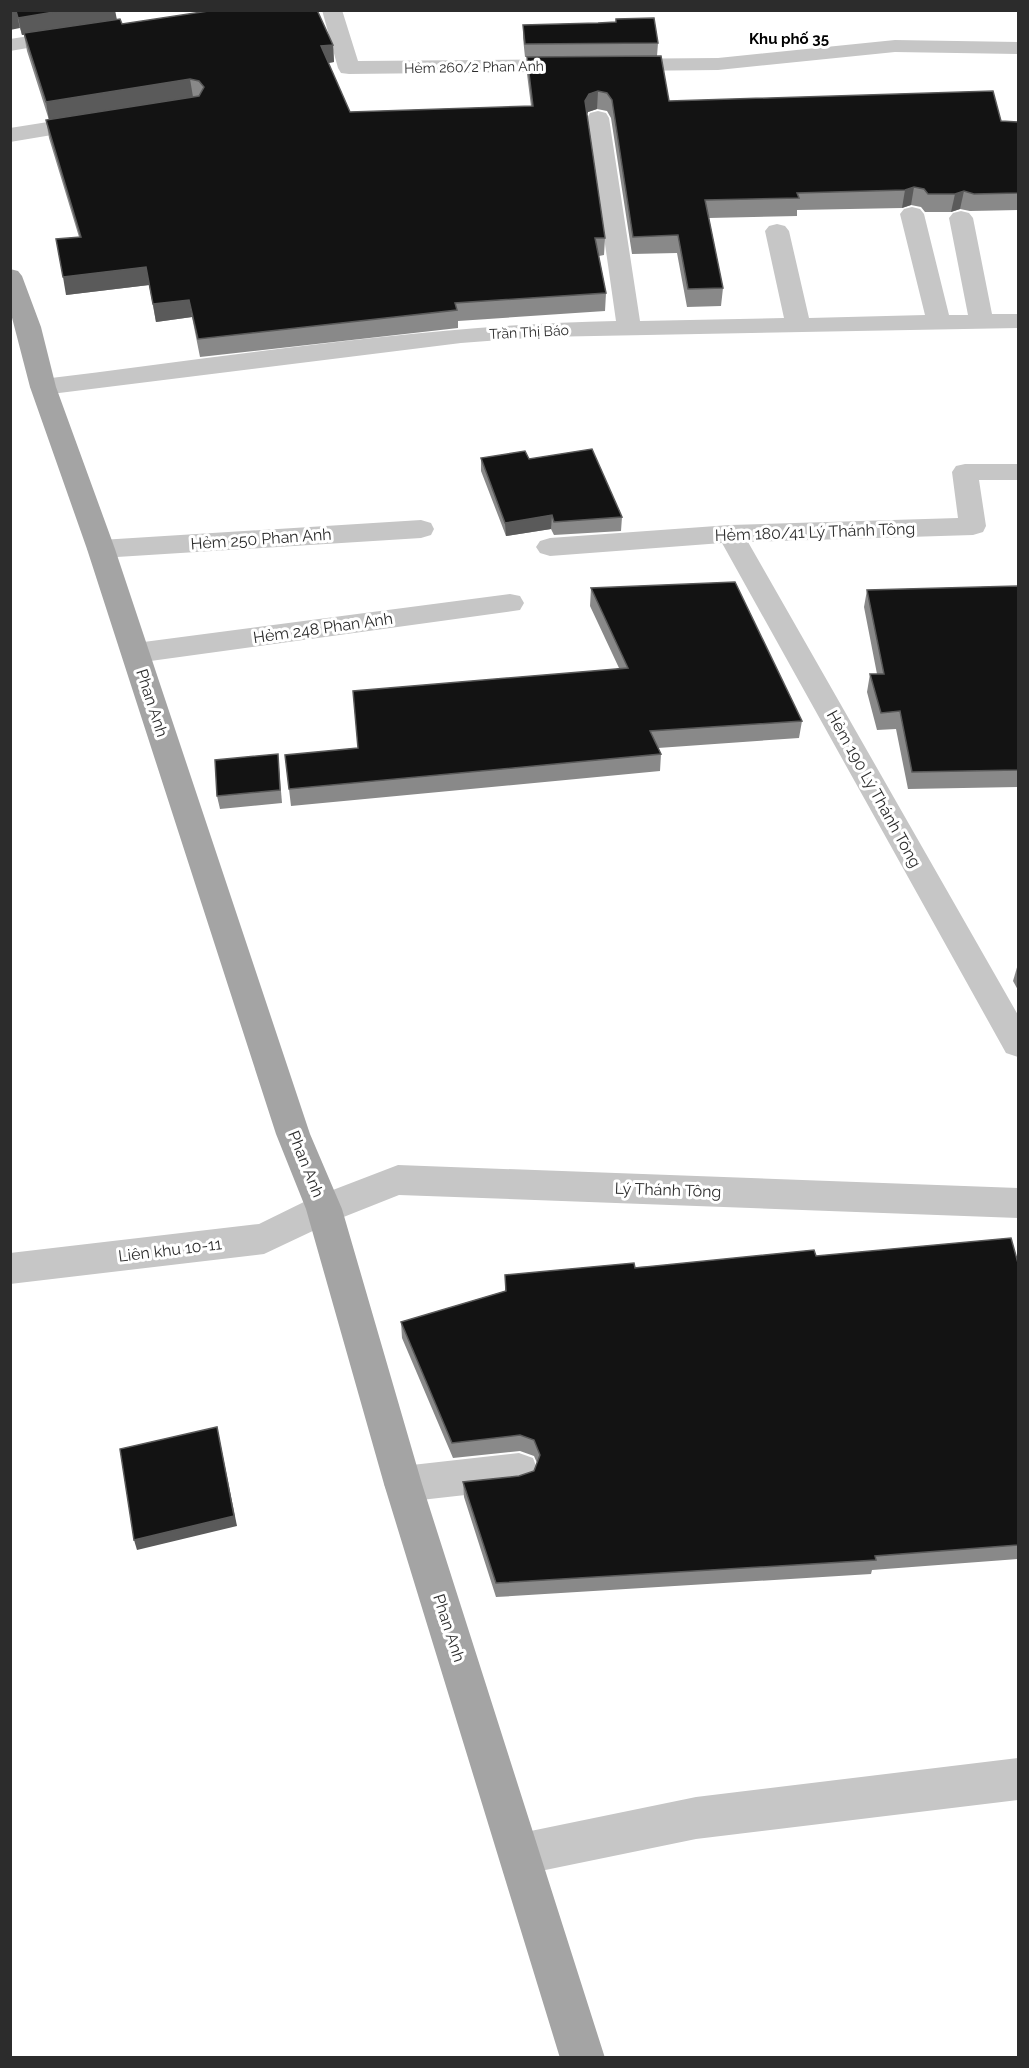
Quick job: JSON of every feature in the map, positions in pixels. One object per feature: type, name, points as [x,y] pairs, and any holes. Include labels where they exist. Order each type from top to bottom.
[{"type":"main road","name":"Phan Anh","points":[[10,276],[20,329],[101,549],[294,1134],[324,1209],[403,1484],[521,1854],[583,2058]]},
{"type":"street","name":"Hẻm 260/2 Phan Anh","points":[[332,10],[350,68],[718,64],[895,46],[1018,48]]},
{"type":"street","points":[[10,45],[93,32]]},
{"type":"street","points":[[10,135],[115,118]]},
{"type":"street","points":[[598,118],[629,327]]},
{"type":"street","points":[[912,214],[939,322]]},
{"type":"street","points":[[961,218],[981,321]]},
{"type":"street","points":[[777,231],[798,325]]},
{"type":"street","name":"Trần Thị Báo","points":[[43,387],[461,336],[542,330],[1018,321]]},
{"type":"street","name":"Hẻm 180/41 Lý Thánh Tông","points":[[550,547],[730,534],[973,526],[965,472],[1018,472]]},
{"type":"street","name":"Hẻm 250 Phan Anh","points":[[101,549],[421,529]]},
{"type":"street","name":"Hẻm 190 Lý Thánh Tông","points":[[730,534],[1018,1044]]},
{"type":"street","name":"Hẻm 248 Phan Anh","points":[[136,653],[510,603]]},
{"type":"street","name":"Lý Thánh Tông","points":[[324,1209],[398,1180],[1018,1203]]},
{"type":"street","name":"Liên khu 10-11","points":[[10,1269],[264,1239],[324,1209]]},
{"type":"street","points":[[403,1484],[519,1471]]},
{"type":"street","points":[[521,1854],[696,1818],[1018,1779]]},
{"type":"building","points":[[10,10],[66,10],[18,18],[16,11],[10,12]]},
{"type":"building","points":[[215,10],[317,10],[333,45],[321,46],[350,112],[533,106],[527,57],[661,56],[669,101],[993,91],[1001,121],[1018,122],[1018,193],[974,194],[964,191],[955,194],[928,194],[924,189],[914,187],[905,190],[797,193],[799,198],[705,200],[723,288],[688,289],[678,235],[633,237],[612,100],[607,93],[598,91],[589,94],[585,101],[605,238],[595,238],[606,293],[455,303],[457,310],[198,339],[189,300],[153,304],[146,267],[63,277],[56,239],[81,237],[46,120],[199,96],[204,87],[199,81],[190,79],[46,102],[24,33],[120,19],[122,24]]},
{"type":"building","points":[[654,18],[658,43],[525,44],[523,25],[598,23],[616,22],[616,19]]},
{"type":"building","points":[[592,449],[622,517],[554,522],[552,515],[505,523],[481,458],[525,451],[529,459]]},
{"type":"building","points":[[735,582],[802,721],[650,731],[661,754],[289,789],[285,755],[358,748],[353,691],[628,668],[591,588]]},
{"type":"building","points":[[1018,586],[1018,770],[912,772],[900,711],[881,713],[870,674],[884,674],[867,590]]},
{"type":"building","points":[[278,754],[280,790],[217,796],[215,760]]},
{"type":"building","points":[[1011,1238],[1018,1263],[1018,1545],[875,1556],[876,1560],[496,1583],[463,1482],[519,1476],[534,1471],[540,1455],[534,1440],[520,1435],[452,1443],[401,1322],[506,1291],[505,1275],[634,1263],[635,1268],[814,1250],[816,1256]]},
{"type":"building","points":[[217,1427],[234,1516],[134,1540],[120,1449]]},
{"type":"district","name":"Khu phố 35","points":[[789,39]]}]
